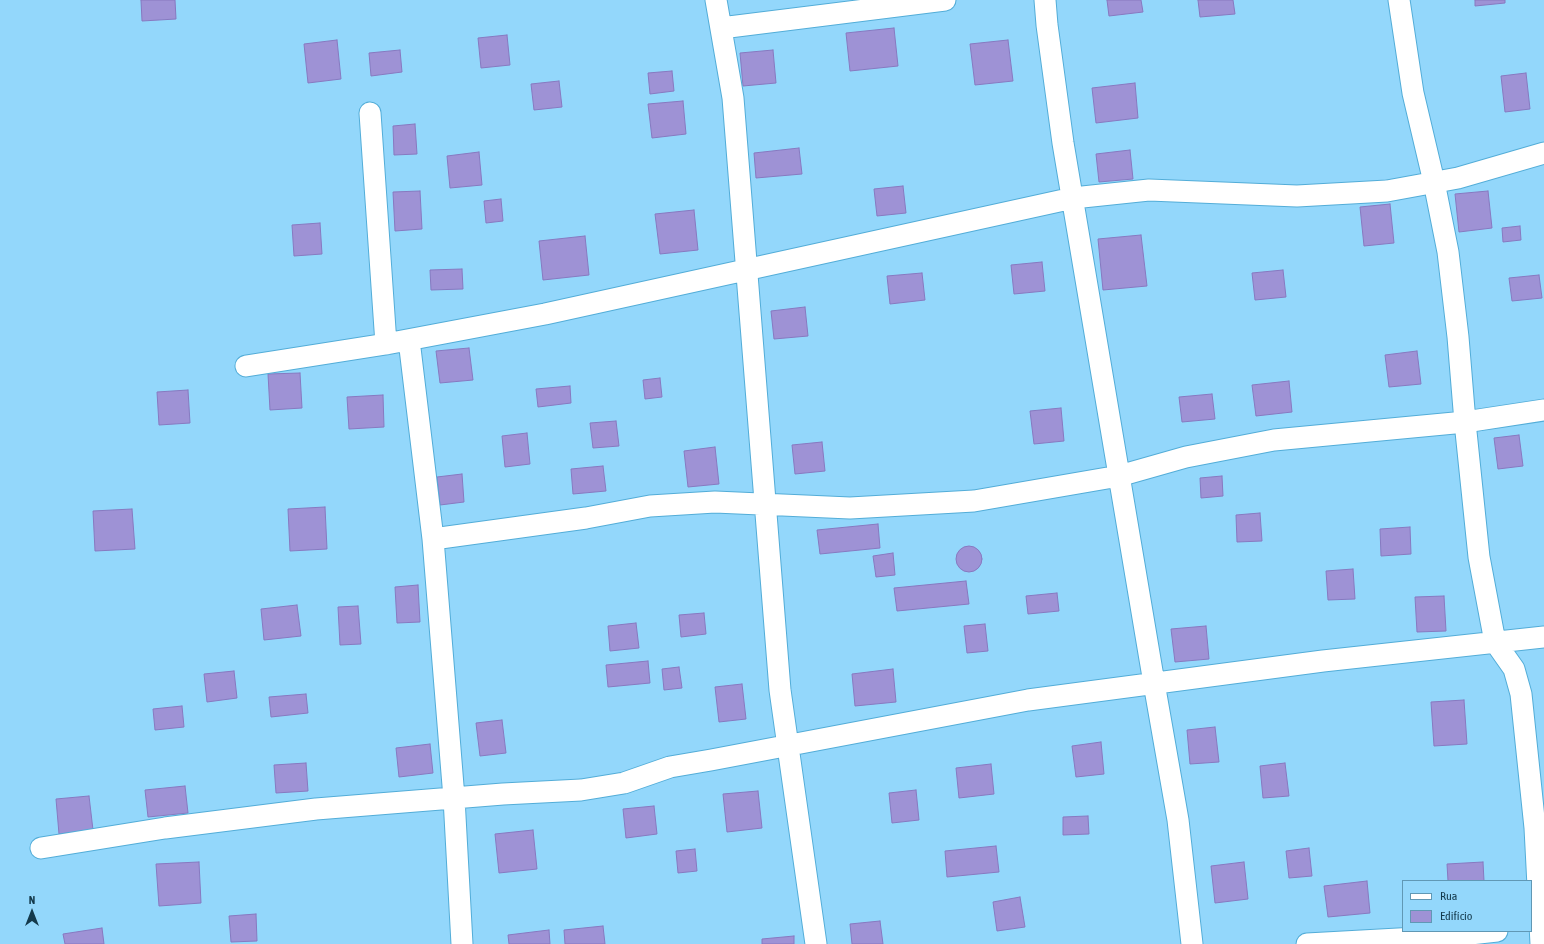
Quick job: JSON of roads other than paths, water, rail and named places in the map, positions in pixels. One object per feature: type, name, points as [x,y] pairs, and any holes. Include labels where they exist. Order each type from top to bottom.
[{"type":"street","points":[[716,0],[733,98],[780,690],[816,944]]},
{"type":"street","points":[[721,28],[945,0]]},
{"type":"street","points":[[1045,0],[1058,103],[1073,198],[1178,820],[1192,944]]},
{"type":"street","points":[[1399,0],[1413,93],[1434,182],[1448,252],[1458,337],[1479,557],[1495,642],[1514,669],[1521,694],[1535,828],[1539,930]]},
{"type":"street","points":[[370,113],[386,344]]},
{"type":"street","points":[[246,366],[409,340],[545,314],[747,271],[1073,198],[1149,190],[1297,196],[1387,191],[1458,178],[1544,153]]},
{"type":"street","points":[[409,340],[433,539],[454,798],[462,944]]},
{"type":"street","points":[[433,539],[586,518],[650,506],[715,502],[850,508],[974,501],[1119,476],[1186,457],[1274,440],[1465,422],[1544,410]]},
{"type":"street","points":[[40,848],[166,828],[316,809],[581,790],[624,783],[670,767],[1028,700],[1323,661],[1544,637]]},
{"type":"street","points":[[1307,944],[1453,936],[1488,932]]}]
